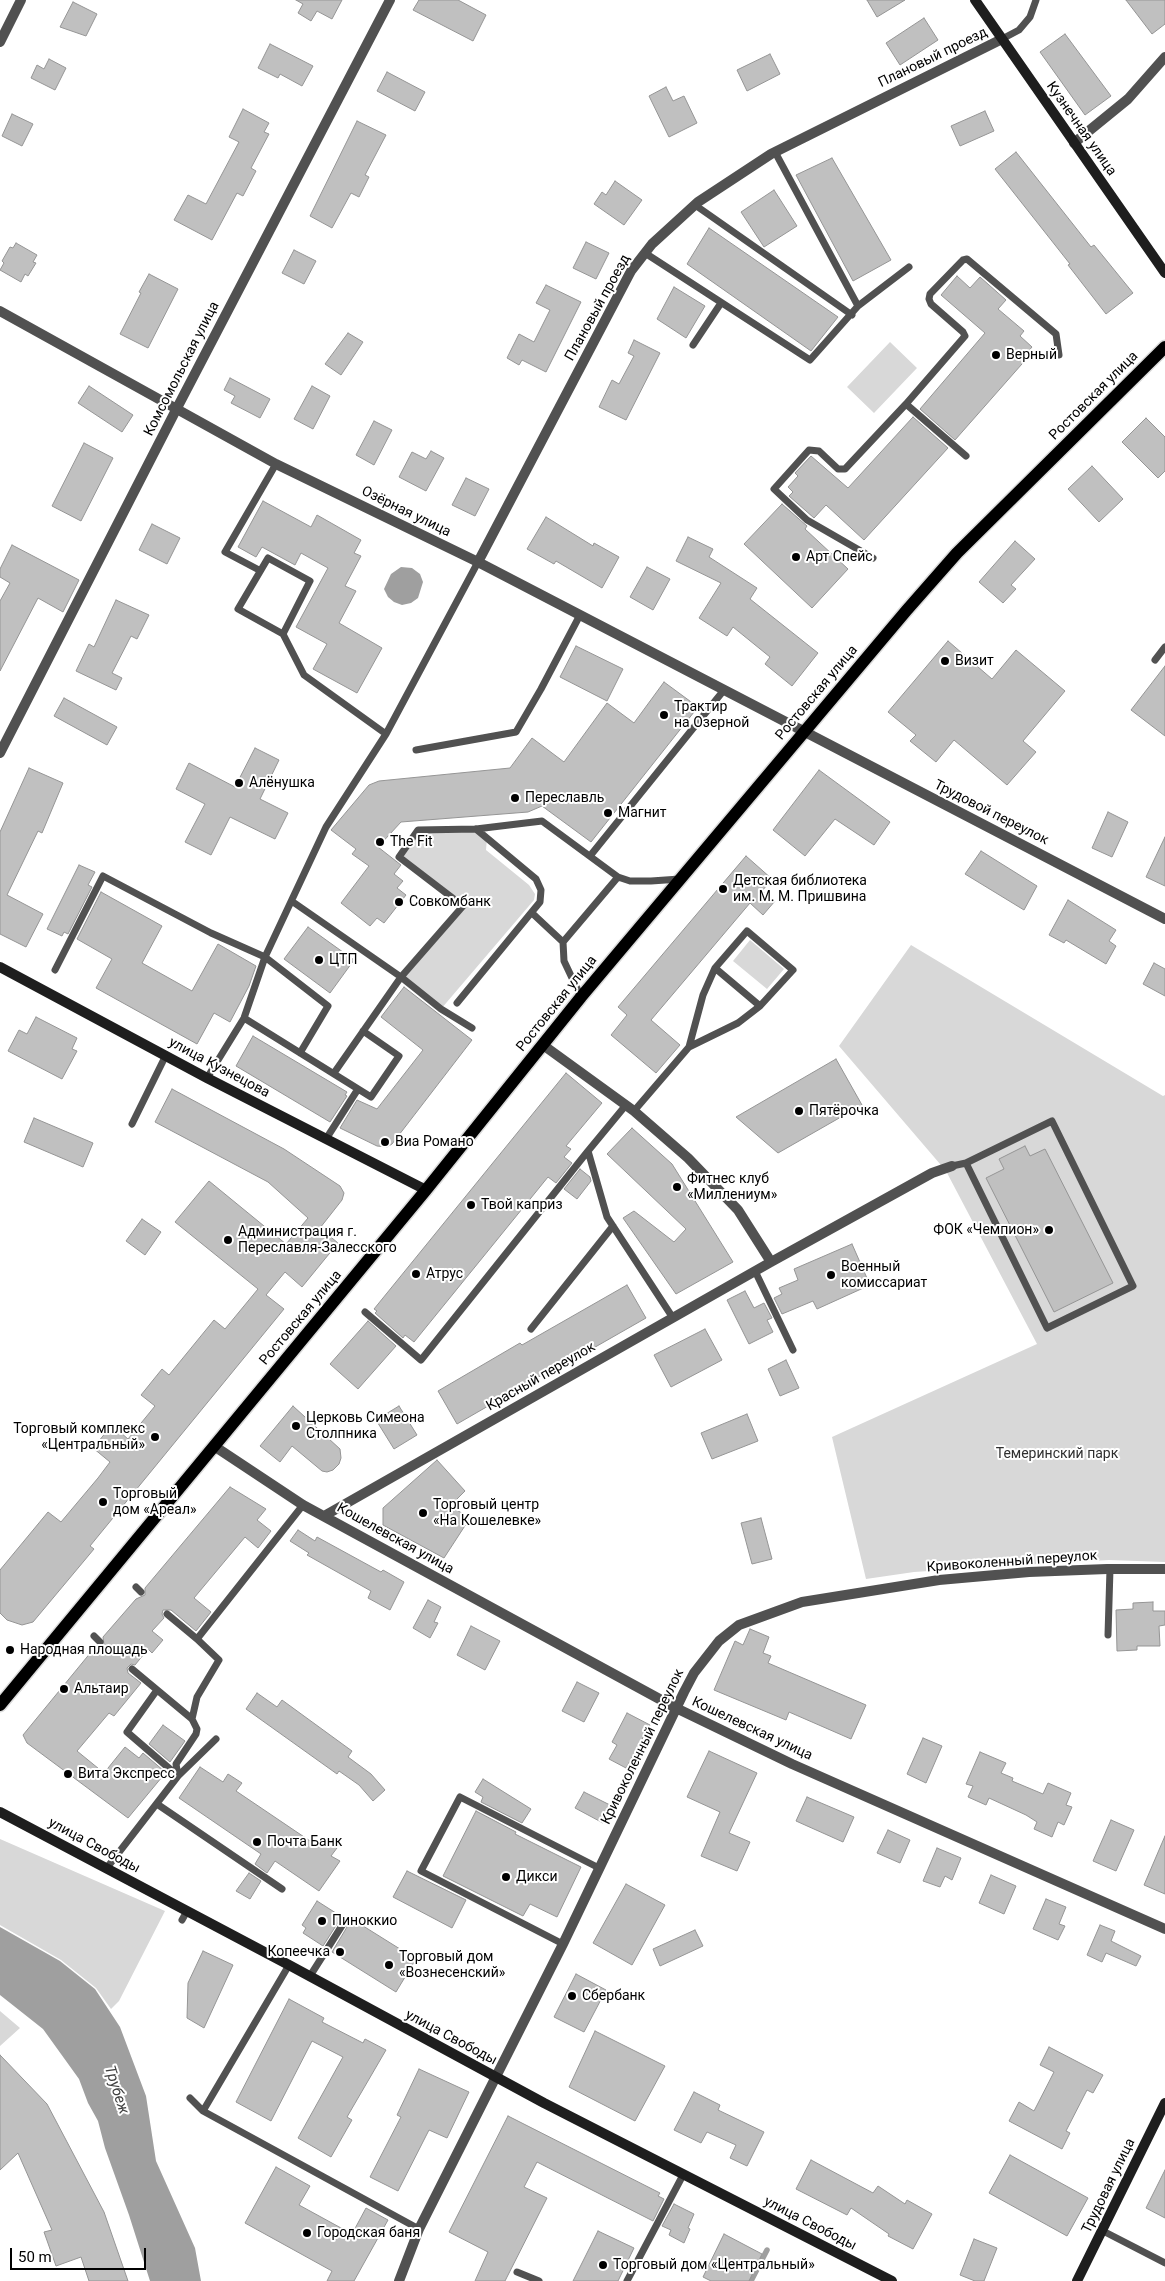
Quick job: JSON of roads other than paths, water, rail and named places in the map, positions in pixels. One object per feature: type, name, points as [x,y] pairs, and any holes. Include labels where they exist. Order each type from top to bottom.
[{"type":"main road","name":"Ростовская улица","points":[[0,1705],[426,1190],[581,997],[906,611],[957,553],[1165,347]]},
{"type":"street","points":[[0,42],[21,0]]},
{"type":"street","name":"Комсомольская улица","points":[[0,753],[390,0]]},
{"type":"street","name":"Кузнечная улица","points":[[975,0],[1165,273]]},
{"type":"street","name":"Плановый проезд","points":[[478,562],[631,271],[645,253],[695,205],[775,152],[1002,39]]},
{"type":"street","points":[[1074,143],[1128,99],[1165,57]]},
{"type":"street","name":"Озёрная улица","points":[[0,311],[276,464],[478,562],[804,732]]},
{"type":"street","name":"Трудовой переулок","points":[[804,732],[1165,919]]},
{"type":"street","name":"улица Кузнецова","points":[[0,967],[207,1078],[426,1190]]},
{"type":"street","points":[[543,1045],[630,1108],[688,1158],[738,1210],[771,1262]]},
{"type":"street","name":"Красный переулок","points":[[324,1516],[771,1262],[932,1173],[952,1166]]},
{"type":"street","name":"Кошелевская улица","points":[[214,1446],[303,1505],[676,1708],[792,1764],[1165,1929]]},
{"type":"street","name":"Кривоколенный переулок","points":[[399,2281],[419,2229],[562,1944],[676,1708],[694,1673],[718,1641],[738,1625],[802,1602],[939,1580],[1110,1569],[1165,1569]]},
{"type":"street","name":"улица Свободы","points":[[0,1812],[106,1869],[184,1916],[289,1964],[495,2077],[892,2281]]},
{"type":"street","name":"Трудовая улица","points":[[1077,2281],[1165,2104]]},
{"type":"lane","points":[[1002,39],[1019,30],[1030,17],[1036,0]]},
{"type":"lane","points":[[775,152],[858,306]]},
{"type":"lane","points":[[695,205],[852,315]]},
{"type":"lane","points":[[645,253],[810,360],[858,306],[910,267]]},
{"type":"lane","points":[[873,558],[807,520],[774,489],[809,450],[819,452],[838,469],[845,469],[906,404],[965,336],[963,332],[931,304],[930,294],[963,260],[972,261],[1056,334],[1059,355]]},
{"type":"lane","points":[[693,345],[721,303]]},
{"type":"lane","points":[[906,404],[966,456]]},
{"type":"lane","points":[[260,570],[224,552],[276,464]]},
{"type":"lane","points":[[283,634],[310,581],[268,558],[238,609],[283,634],[304,675],[386,734]]},
{"type":"lane","points":[[207,1078],[244,1018],[266,957],[326,827],[386,734],[478,562]]},
{"type":"lane","points":[[416,750],[516,732],[580,615]]},
{"type":"lane","points":[[1155,660],[1165,647]]},
{"type":"lane","points":[[590,856],[724,690]]},
{"type":"lane","points":[[334,1074],[401,977],[464,906],[399,857],[418,830],[476,829],[542,821],[618,877],[630,881],[651,882],[680,879]]},
{"type":"lane","points":[[457,1003],[540,902],[541,890],[536,879],[476,829]]},
{"type":"lane","points":[[55,970],[103,876],[211,933],[266,957],[328,1006],[300,1052]]},
{"type":"lane","points":[[581,997],[564,961],[563,942],[618,877]]},
{"type":"lane","points":[[292,902],[401,977],[441,1009],[472,1028]]},
{"type":"lane","points":[[532,913],[563,942]]},
{"type":"lane","points":[[365,1312],[421,1360],[588,1151],[688,1047],[738,1023],[760,1006],[793,970],[747,931],[715,968],[702,995],[688,1047]]},
{"type":"lane","points":[[715,968],[760,1006]]},
{"type":"lane","points":[[244,1018],[371,1097],[399,1056],[363,1031]]},
{"type":"lane","points":[[132,1124],[166,1055]]},
{"type":"lane","points":[[326,1139],[358,1089]]},
{"type":"lane","points":[[952,1166],[966,1163],[1052,1121],[1133,1286],[1047,1328],[966,1163]]},
{"type":"lane","points":[[588,1151],[607,1217],[673,1318]]},
{"type":"lane","points":[[530,1329],[613,1226]]},
{"type":"lane","points":[[755,1271],[793,1350]]},
{"type":"lane","points":[[197,1639],[303,1505]]},
{"type":"lane","points":[[1108,1634],[1110,1569]]},
{"type":"lane","points":[[167,1614],[219,1660],[197,1697],[192,1719]]},
{"type":"lane","points":[[94,1636],[100,1642]]},
{"type":"lane","points":[[132,1669],[192,1719],[197,1729],[196,1734],[176,1764],[178,1776]]},
{"type":"lane","points":[[157,1690],[127,1732],[178,1776]]},
{"type":"lane","points":[[106,1869],[178,1776],[216,1739]]},
{"type":"lane","points":[[562,1944],[421,1871],[460,1796],[599,1868]]},
{"type":"lane","points":[[157,1804],[282,1889]]},
{"type":"lane","points":[[310,1976],[343,1924]]},
{"type":"lane","points":[[203,2111],[289,1964]]},
{"type":"lane","points":[[190,2098],[203,2111],[419,2229]]},
{"type":"lane","points":[[627,2281],[683,2175]]},
{"type":"lane","points":[[1103,2231],[1165,2263]]},
{"type":"lane","points":[[517,2272],[539,2281]]},
{"type":"water","points":[[401,567],[412,568],[420,574],[423,582],[418,598],[411,603],[402,605],[388,597],[384,589],[391,574]]},
{"type":"water","name":"Трубеж","points":[[0,1927],[60,1961],[95,1989],[120,2027],[146,2096],[156,2161],[195,2248],[201,2281],[150,2281],[105,2148],[98,2121],[88,2103],[79,2079],[43,2029],[0,1995]]},
{"type":"waterway","points":[[751,2281],[767,2250]]},
{"type":"place","name":"Верный","points":[[996,355]]},
{"type":"place","name":"Арт Спейс","points":[[796,557]]},
{"type":"place","name":"Визит","points":[[945,661]]},
{"type":"place","name":"Трактир на Озерной","points":[[664,715]]},
{"type":"place","name":"Алёнушка","points":[[239,783]]},
{"type":"place","name":"Переславль","points":[[515,798]]},
{"type":"place","name":"Магнит","points":[[608,813]]},
{"type":"place","name":"The Fit","points":[[380,842]]},
{"type":"place","name":"Детская библиотека им. М. М. Пришвина","points":[[723,889]]},
{"type":"place","name":"Совкомбанк","points":[[399,902]]},
{"type":"place","name":"ЦТП","points":[[319,960]]},
{"type":"place","name":"Пятёрочка","points":[[799,1111]]},
{"type":"place","name":"Виа Романо","points":[[385,1142]]},
{"type":"place","name":"Фитнес клуб «Миллениум»","points":[[677,1187]]},
{"type":"place","name":"Твой каприз","points":[[471,1205]]},
{"type":"place","name":"ФОК «Чемпион»","points":[[1049,1230]]},
{"type":"place","name":"Администрация г. Переславля-Залесского","points":[[228,1240]]},
{"type":"place","name":"Атрус","points":[[416,1274]]},
{"type":"place","name":"Военный комиссариат","points":[[831,1275]]},
{"type":"place","name":"Церковь Симеона Столпника","points":[[296,1426]]},
{"type":"place","name":"Торговый комплекс «Центральный»","points":[[155,1437]]},
{"type":"place","name":"Торговый дом «Ареал»","points":[[103,1502]]},
{"type":"place","name":"Торговый центр «На Кошелевке»","points":[[423,1513]]},
{"type":"place","name":"Народная площадь","points":[[10,1650]]},
{"type":"place","name":"Альтаир","points":[[64,1689]]},
{"type":"place","name":"Вита Экспресс","points":[[68,1774]]},
{"type":"place","name":"Почта Банк","points":[[257,1842]]},
{"type":"place","name":"Дикси","points":[[506,1877]]},
{"type":"place","name":"Пиноккио","points":[[322,1921]]},
{"type":"place","name":"Копеечка","points":[[340,1952]]},
{"type":"place","name":"Торговый дом «Вознесенский»","points":[[389,1965]]},
{"type":"place","name":"Сбербанк","points":[[572,1996]]},
{"type":"place","name":"Городская баня","points":[[307,2233]]},
{"type":"place","name":"Торговый дом «Центральный»","points":[[603,2265]]},
{"type":"park label","name":"Темеринский парк","points":[[1057,1454]]}]
